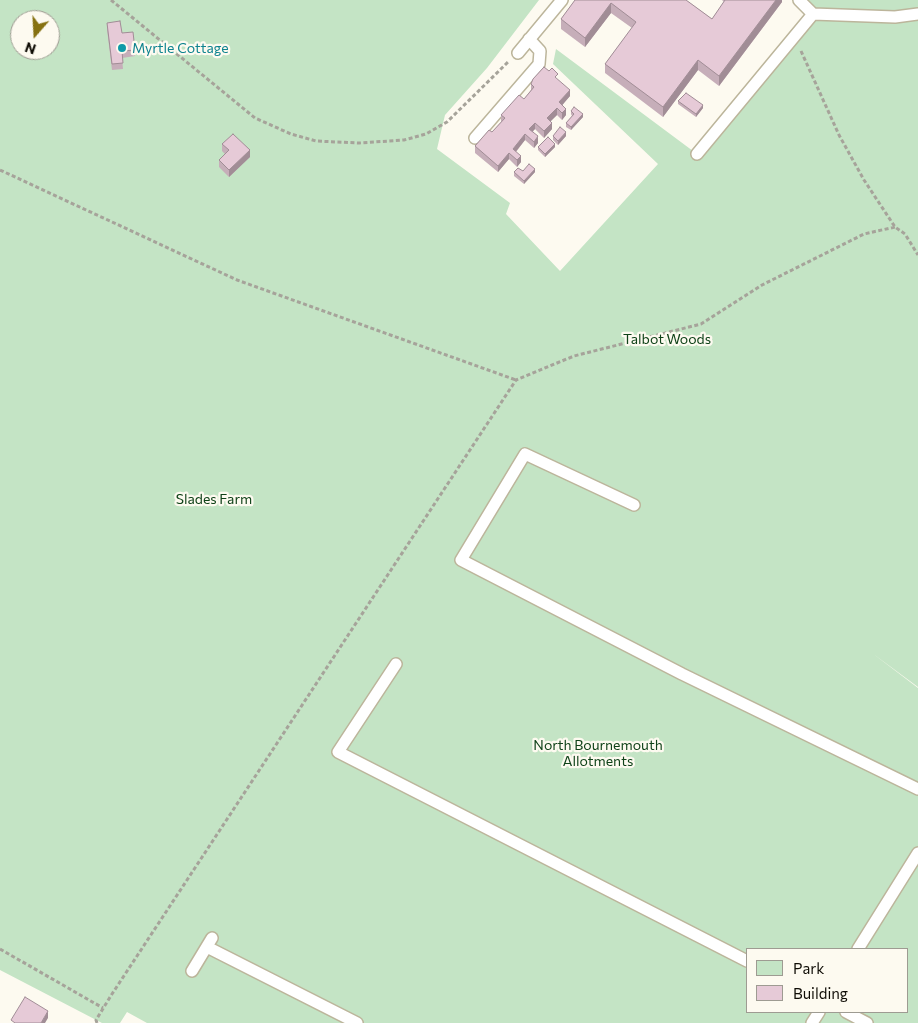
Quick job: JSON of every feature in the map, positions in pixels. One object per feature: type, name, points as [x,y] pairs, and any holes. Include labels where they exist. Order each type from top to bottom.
[{"type":"lane","points":[[518,53],[562,0]]},
{"type":"lane","points":[[799,0],[813,14],[895,17],[918,14]]},
{"type":"lane","points":[[697,154],[813,14]]},
{"type":"lane","points":[[475,138],[539,64],[540,51],[529,39]]},
{"type":"lane","points":[[634,505],[525,454],[461,560],[682,674],[918,789]]},
{"type":"lane","points":[[396,664],[338,752],[746,960]]},
{"type":"lane","points":[[859,948],[918,853]]},
{"type":"lane","points":[[192,971],[209,942],[358,1023]]},
{"type":"lane","points":[[848,1013],[867,1023]]},
{"type":"path","points":[[111,0],[255,118],[291,134],[316,141],[359,143],[404,140],[426,134],[447,122],[518,53]]},
{"type":"path","points":[[794,37],[839,135],[864,180],[895,227],[905,234],[918,254]]},
{"type":"path","points":[[0,170],[237,280],[516,380]]},
{"type":"path","points":[[97,1023],[103,1008],[516,380],[574,356],[701,324],[762,285],[864,234],[895,227]]},
{"type":"path","points":[[0,948],[103,1008]]},
{"type":"green space","points":[[0,0],[539,0],[487,68],[445,115],[437,149],[510,203],[506,214],[560,271],[658,164],[553,64],[556,49],[697,154],[813,14],[799,0],[918,0],[918,687],[872,653],[918,688],[918,1023],[147,1023],[127,1012],[120,1023],[102,1023],[0,970]]},
{"type":"building","points":[[575,0],[686,0],[712,19],[725,0],[776,0],[719,76],[698,60],[663,107],[605,64],[636,22],[611,3],[585,38],[561,19]]},
{"type":"building","name":"Myrtle Cottage","points":[[120,21],[122,33],[133,32],[135,50],[122,51],[123,63],[112,64],[107,23]]},
{"type":"building","points":[[544,67],[549,71],[552,68],[558,74],[555,77],[570,90],[559,102],[566,109],[562,113],[557,108],[547,118],[552,123],[544,131],[535,123],[529,129],[538,136],[534,142],[525,134],[513,149],[521,156],[517,160],[509,153],[498,166],[475,146],[489,130],[492,132],[505,118],[501,115],[519,95],[524,99],[534,87],[531,84],[533,79]]},
{"type":"building","points":[[686,93],[703,105],[696,114],[678,101]]},
{"type":"building","points":[[574,107],[583,114],[571,127],[566,123],[574,114],[571,111]]},
{"type":"building","points":[[560,127],[566,132],[558,141],[553,136]]},
{"type":"building","points":[[233,134],[250,150],[229,170],[219,160],[229,150],[222,144]]},
{"type":"building","points":[[548,137],[555,144],[545,154],[538,147]]},
{"type":"building","points":[[529,164],[535,169],[524,181],[514,172],[518,168],[523,171]]},
{"type":"building","points":[[25,997],[48,1011],[41,1023],[15,1023],[11,1020]]},
{"type":"place","name":"Myrtle Cottage","points":[[122,48]]},
{"type":"park label","name":"Talbot Woods","points":[[667,339]]},
{"type":"park label","name":"Slades Farm","points":[[214,499]]},
{"type":"park label","name":"North Bournemouth Allotments","points":[[598,754]]}]
